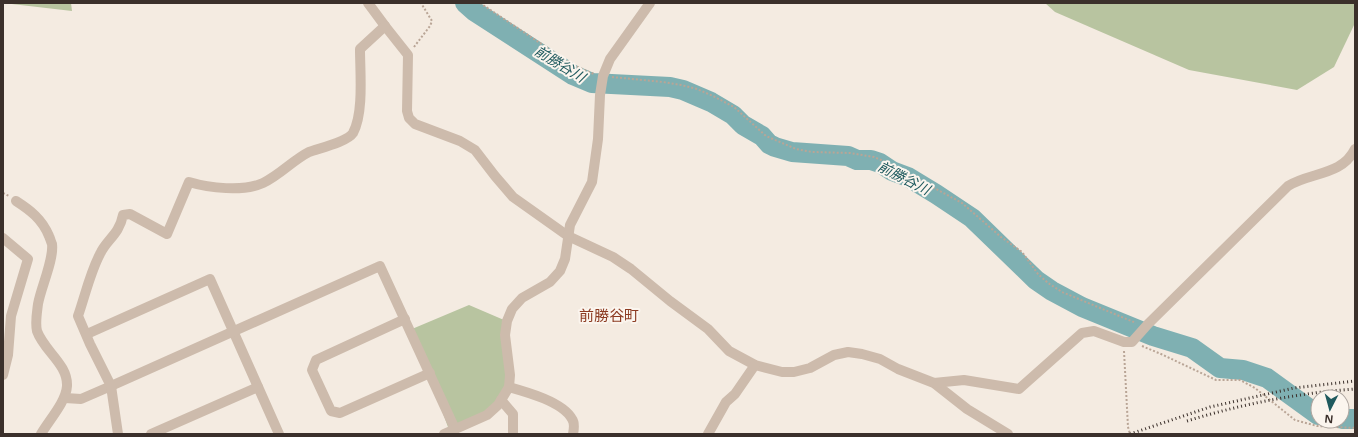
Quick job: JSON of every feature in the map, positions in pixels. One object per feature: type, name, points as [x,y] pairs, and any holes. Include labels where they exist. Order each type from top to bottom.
[{"type":"street","points":[[368,3],[408,55],[407,111],[409,118],[415,124],[460,141],[475,150],[514,197],[568,236],[614,257],[631,269],[708,330],[729,351],[755,365],[782,372],[794,372],[810,368],[834,355],[848,352],[880,359],[898,369],[934,383],[967,409],[1008,434]]},
{"type":"street","points":[[444,434],[487,415],[501,400],[509,387],[510,375],[505,335],[507,321],[512,309],[522,298],[550,282],[560,271],[565,259],[570,225],[592,182],[598,139],[600,95],[603,77],[610,59],[650,3]]},
{"type":"street","points":[[118,434],[111,386],[78,316],[96,262],[101,252],[121,226],[123,215],[130,214],[167,234],[188,182],[204,186],[240,189],[252,186],[264,182],[308,153],[348,139],[353,133],[360,114],[360,49],[385,26]]},
{"type":"street","points":[[934,383],[964,380],[1019,389],[1082,333],[1094,331],[1128,342],[1288,186],[1297,181],[1327,172],[1343,165],[1355,149]]},
{"type":"street","points":[[16,201],[31,211],[45,226],[52,244],[49,264],[36,313],[37,330],[43,344],[56,359],[64,374],[67,385],[65,398],[41,434]]},
{"type":"street","points":[[3,238],[28,259],[11,316],[6,327],[8,355],[3,375]]},
{"type":"street","points":[[65,398],[81,399],[380,266],[455,429]]},
{"type":"street","points":[[86,334],[210,279],[279,434]]},
{"type":"street","points":[[405,319],[316,360],[312,370],[331,411],[340,413],[430,374]]},
{"type":"street","points":[[708,434],[726,402],[735,394],[755,365]]},
{"type":"street","points":[[151,434],[258,387]]},
{"type":"street","points":[[509,387],[540,396],[563,409],[572,418],[574,423],[573,434]]},
{"type":"street","points":[[501,400],[513,414],[514,434]]},
{"type":"path","points":[[408,55],[430,26],[432,21],[421,3]]},
{"type":"path","points":[[480,3],[573,65],[603,77],[681,84],[713,96],[734,107],[766,136],[775,141],[796,149],[812,152],[850,153],[874,157],[888,163],[962,203],[1001,237],[1022,252],[1038,274],[1062,292],[1145,327]]},
{"type":"path","points":[[1130,434],[1128,427],[1124,362],[1128,342],[1161,354],[1216,380],[1240,380],[1255,388],[1295,420],[1317,426],[1355,428]]},
{"type":"green space","points":[[3,3],[71,3],[72,11]]},
{"type":"green space","points":[[1045,3],[1355,3],[1355,23],[1334,67],[1297,90],[1189,70],[1055,12]]},
{"type":"green space","points":[[469,305],[504,320],[508,364],[506,385],[502,395],[492,408],[474,418],[448,427],[412,329]]},
{"type":"waterway","name":"前勝谷川","points":[[465,3],[474,11],[573,75],[592,83],[670,87],[683,90],[711,102],[733,115],[743,125],[762,136],[769,144],[775,147],[792,152],[848,156],[857,160],[871,160],[880,163],[892,171],[908,177],[972,218],[1036,280],[1052,291],[1082,307],[1153,336],[1192,348],[1220,368],[1243,370],[1267,378],[1310,409]]},
{"type":"waterway","name":"前勝谷川","points":[[1350,419],[1355,419]]},
{"type":"railway","points":[[1130,434],[1210,407],[1294,388],[1355,381]]},
{"type":"railway","points":[[1187,421],[1249,404],[1312,393],[1355,389]]},
{"type":"district","name":"前勝谷町","points":[[609,316]]}]
